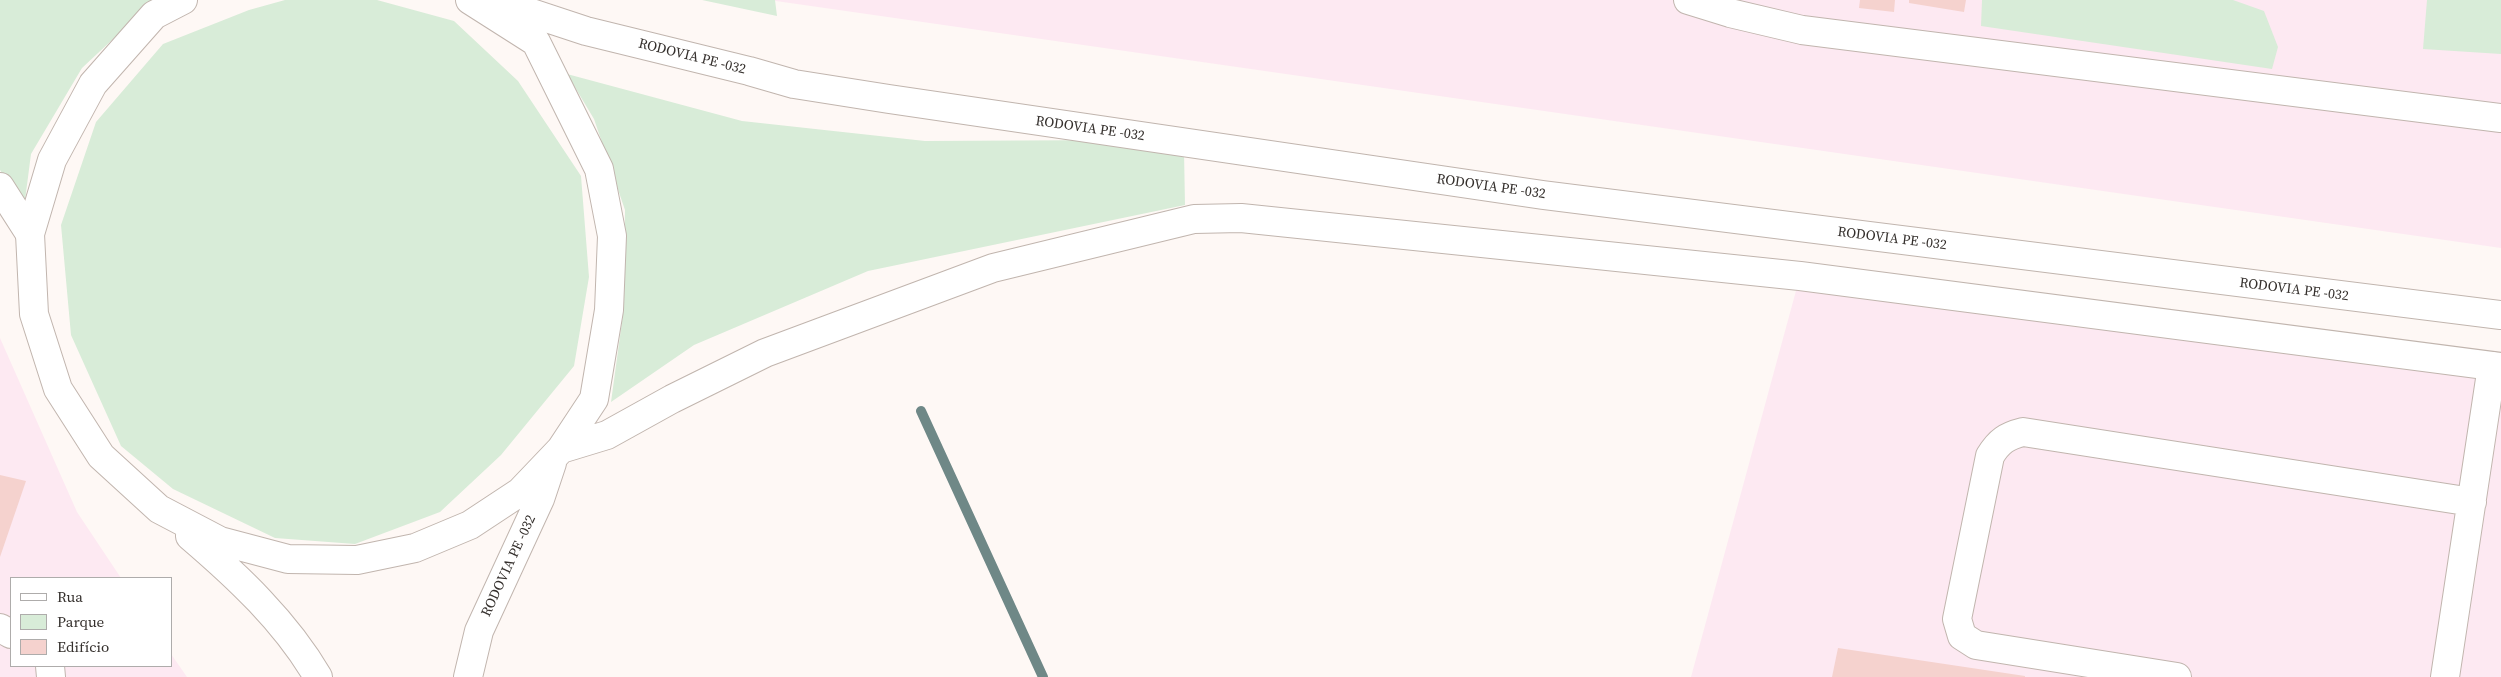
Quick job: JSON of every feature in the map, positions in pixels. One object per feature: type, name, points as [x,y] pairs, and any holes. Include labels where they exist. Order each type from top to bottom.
[{"type":"main road","name":"RODOVIA PE -032","points":[[183,0],[154,15],[93,84],[52,160],[30,234],[34,314],[58,389],[100,456],[223,564],[272,614],[310,663],[318,677]]},
{"type":"main road","name":"RODOVIA PE -032","points":[[159,509],[220,541],[288,559],[357,560],[415,548],[470,525],[520,492],[558,452],[594,399],[609,310],[612,236],[599,169],[536,42],[470,0]]},
{"type":"main road","name":"RODOVIA PE -032","points":[[492,0],[586,31],[794,84],[888,99],[1542,195],[2501,315]]},
{"type":"main road","points":[[1688,0],[1732,7],[1802,30],[2501,118]]},
{"type":"main road","points":[[0,187],[30,234]]},
{"type":"main road","name":"RODOVIA PE -032","points":[[468,677],[479,631],[540,499],[558,452],[607,435],[672,399],[765,353],[993,268],[1194,220],[1241,218],[1800,276],[2497,366]]},
{"type":"main road","points":[[2445,677],[2472,502],[2497,366]]},
{"type":"main road","points":[[2177,677],[1976,645],[1962,636],[1957,620],[1990,456],[1996,445],[2004,438],[2023,432],[2472,502]]},
{"type":"shaded area","points":[[769,0],[2501,0],[2501,248]]},
{"type":"shaded area","points":[[1800,276],[2501,367],[2501,677],[1691,677]]},
{"type":"shaded area","points":[[0,338],[77,512],[120,577],[10,577],[10,667],[172,667],[172,655],[187,677],[0,677]]},
{"type":"green space","points":[[0,0],[165,0],[143,11],[82,68],[31,154],[24,208],[0,170]]},
{"type":"green space","points":[[285,0],[377,0],[454,21],[518,81],[581,176],[589,277],[574,366],[501,455],[440,512],[355,544],[275,538],[173,489],[121,446],[71,335],[61,225],[96,122],[163,44],[249,10]]},
{"type":"green space","points":[[702,0],[775,0],[777,16]]},
{"type":"green space","points":[[1982,0],[2233,0],[2264,11],[2278,47],[2272,69],[1981,26]]},
{"type":"green space","points":[[2427,0],[2501,0],[2501,54],[2423,49]]},
{"type":"green space","points":[[567,74],[742,121],[925,141],[1116,140],[1184,151],[1185,205],[868,271],[694,345],[611,402],[624,307],[625,210],[594,119]]},
{"type":"building","points":[[1860,0],[1895,0],[1894,12],[1859,8]]},
{"type":"building","points":[[1909,0],[1966,0],[1964,12],[1909,3]]},
{"type":"building","points":[[0,475],[26,481],[0,557]]},
{"type":"building","points":[[1838,648],[2025,676],[2025,677],[1832,677]]},
{"type":"waterway","points":[[921,411],[1043,677]]}]
